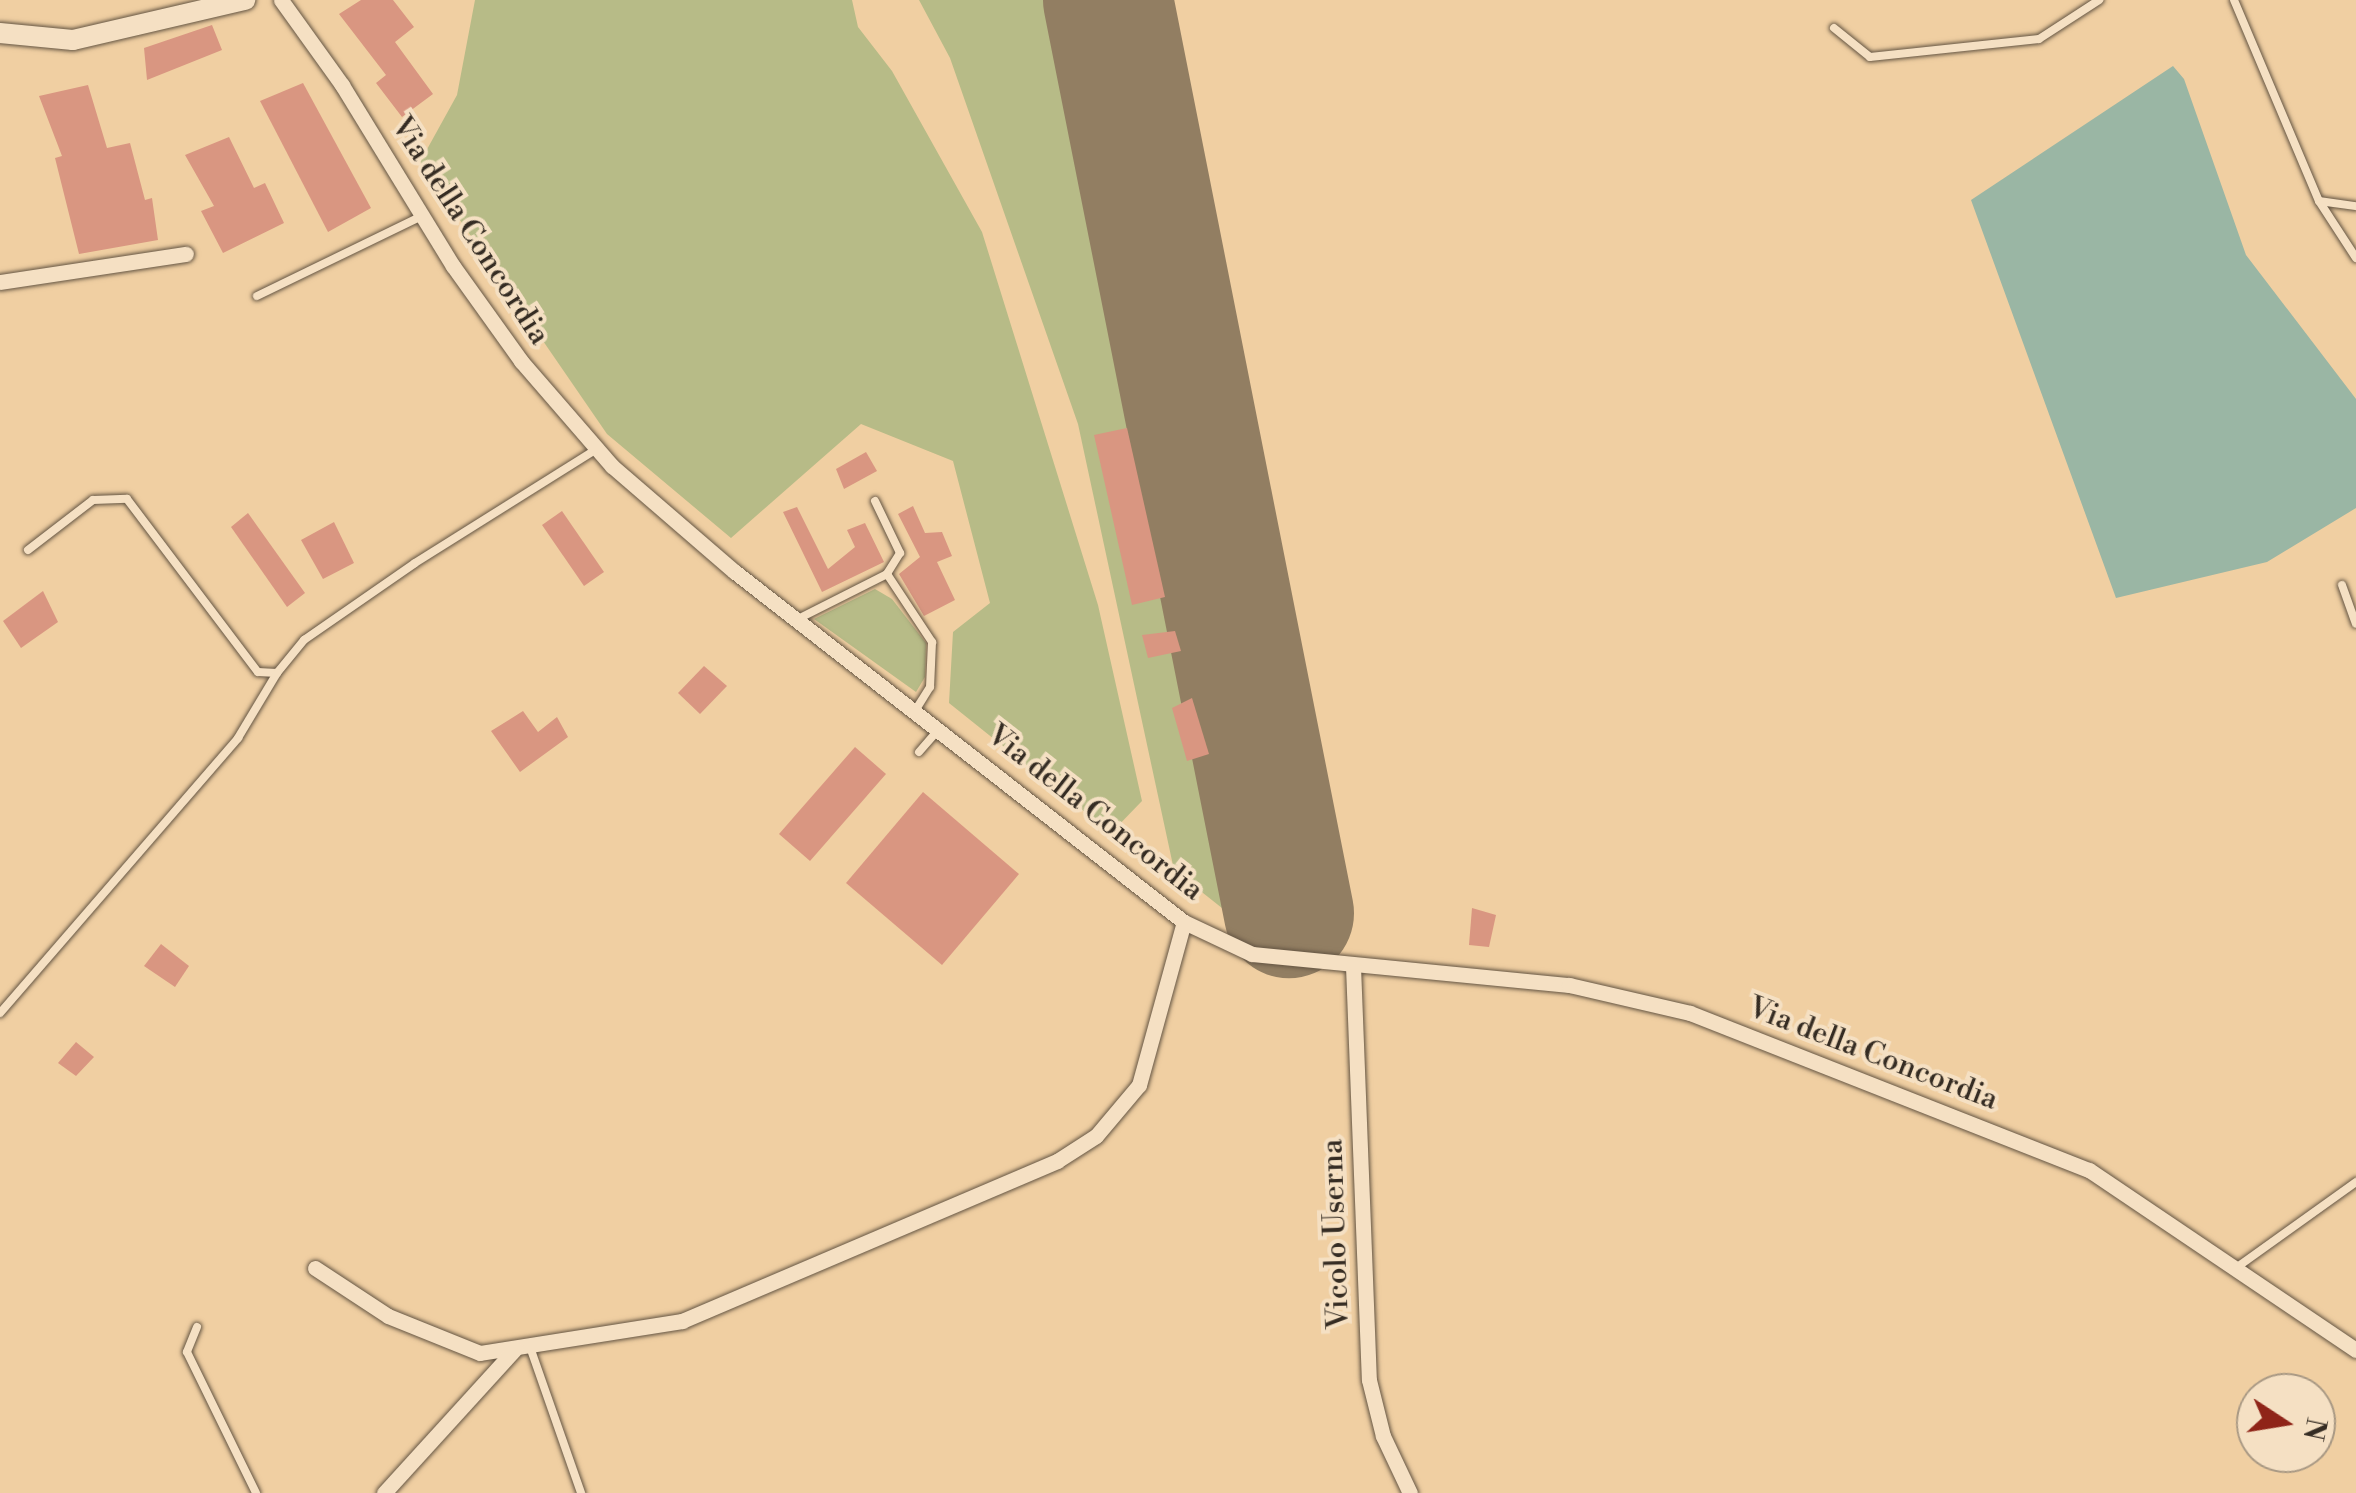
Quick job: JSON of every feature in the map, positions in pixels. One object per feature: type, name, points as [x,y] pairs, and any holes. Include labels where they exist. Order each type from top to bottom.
[{"type":"street","points":[[0,33],[96,37],[245,0]]},
{"type":"street","name":"Via della Concordia","points":[[281,0],[521,361],[597,449],[798,619],[917,708],[1184,922],[1252,954],[1569,986],[1690,1013],[2089,1170],[2356,1350]]},
{"type":"street","points":[[0,282],[186,254]]},
{"type":"street","points":[[315,1268],[388,1316],[480,1353],[682,1320],[1057,1162],[1096,1136],[1139,1085],[1184,922]]},
{"type":"street","name":"Vicolo Userna","points":[[1353,966],[1360,1032],[1370,1380],[1383,1436],[1410,1493]]},
{"type":"street","points":[[384,1493],[522,1348]]},
{"type":"lane","points":[[1834,28],[1870,57],[2038,39],[2099,0]]},
{"type":"lane","points":[[2234,0],[2319,201],[2356,258]]},
{"type":"lane","points":[[2319,201],[2356,206]]},
{"type":"lane","points":[[257,296],[422,216]]},
{"type":"lane","points":[[0,1013],[238,738],[276,673],[304,640],[414,563],[597,449]]},
{"type":"lane","points":[[28,550],[94,500],[127,499],[258,672],[276,673]]},
{"type":"lane","points":[[798,619],[887,574],[900,553],[875,501]]},
{"type":"lane","points":[[887,574],[932,642],[930,688],[917,708]]},
{"type":"lane","points":[[2342,585],[2356,624]]},
{"type":"lane","points":[[919,752],[941,727]]},
{"type":"lane","points":[[2236,1268],[2356,1182]]},
{"type":"lane","points":[[197,1327],[187,1352],[256,1493]]},
{"type":"lane","points":[[522,1348],[581,1493]]},
{"type":"green space","points":[[475,0],[852,0],[858,27],[892,71],[982,232],[1098,605],[1142,801],[1111,833],[949,703],[953,632],[990,603],[953,461],[861,424],[731,538],[607,434],[420,162],[457,95]]},
{"type":"green space","points":[[919,0],[1145,0],[1333,938],[1256,935],[1174,870],[1078,424],[950,58]]},
{"type":"green space","points":[[875,589],[892,599],[926,643],[925,677],[916,692],[814,619]]},
{"type":"shaded area","points":[[2173,66],[2184,79],[2246,255],[2356,399],[2356,508],[2267,562],[2116,598],[1971,200]]},
{"type":"building","points":[[361,0],[393,0],[414,27],[395,42],[433,94],[402,117],[376,83],[386,75],[339,14]]},
{"type":"building","points":[[212,25],[222,50],[147,80],[144,48]]},
{"type":"building","points":[[303,83],[371,208],[328,232],[260,101]]},
{"type":"building","points":[[88,85],[107,148],[130,143],[145,200],[152,198],[158,240],[79,254],[55,158],[62,156],[39,96]]},
{"type":"building","points":[[229,137],[254,188],[265,183],[284,223],[223,253],[201,211],[214,206],[185,155]]},
{"type":"building","points":[[1127,428],[1165,597],[1132,605],[1094,435]]},
{"type":"building","points":[[866,452],[877,471],[844,489],[836,469]]},
{"type":"building","points":[[913,506],[925,533],[942,532],[952,556],[937,562],[955,600],[924,616],[899,574],[920,557],[898,514]]},
{"type":"building","points":[[797,507],[828,569],[855,547],[847,530],[865,523],[884,562],[822,592],[783,512]]},
{"type":"building","points":[[562,511],[604,572],[584,586],[542,525]]},
{"type":"building","points":[[248,513],[305,593],[287,607],[231,527]]},
{"type":"building","points":[[334,522],[354,563],[323,579],[301,540]]},
{"type":"building","points":[[43,591],[58,622],[21,648],[3,621]]},
{"type":"building","points":[[1175,631],[1181,651],[1148,658],[1142,635]]},
{"type":"building","points":[[704,666],[727,686],[700,714],[678,693]]},
{"type":"building","points":[[1192,698],[1209,754],[1187,761],[1172,708]]},
{"type":"building","points":[[523,711],[538,732],[557,717],[568,737],[520,772],[491,731]]},
{"type":"building","points":[[855,747],[886,774],[810,861],[779,834]]},
{"type":"building","points":[[923,792],[1019,874],[942,965],[846,883]]},
{"type":"building","points":[[1472,908],[1496,915],[1489,947],[1469,945]]},
{"type":"building","points":[[161,944],[189,966],[175,987],[144,966]]},
{"type":"building","points":[[76,1042],[94,1057],[76,1076],[58,1063]]},
{"type":"runway","points":[[1108,0],[1289,913]]}]
